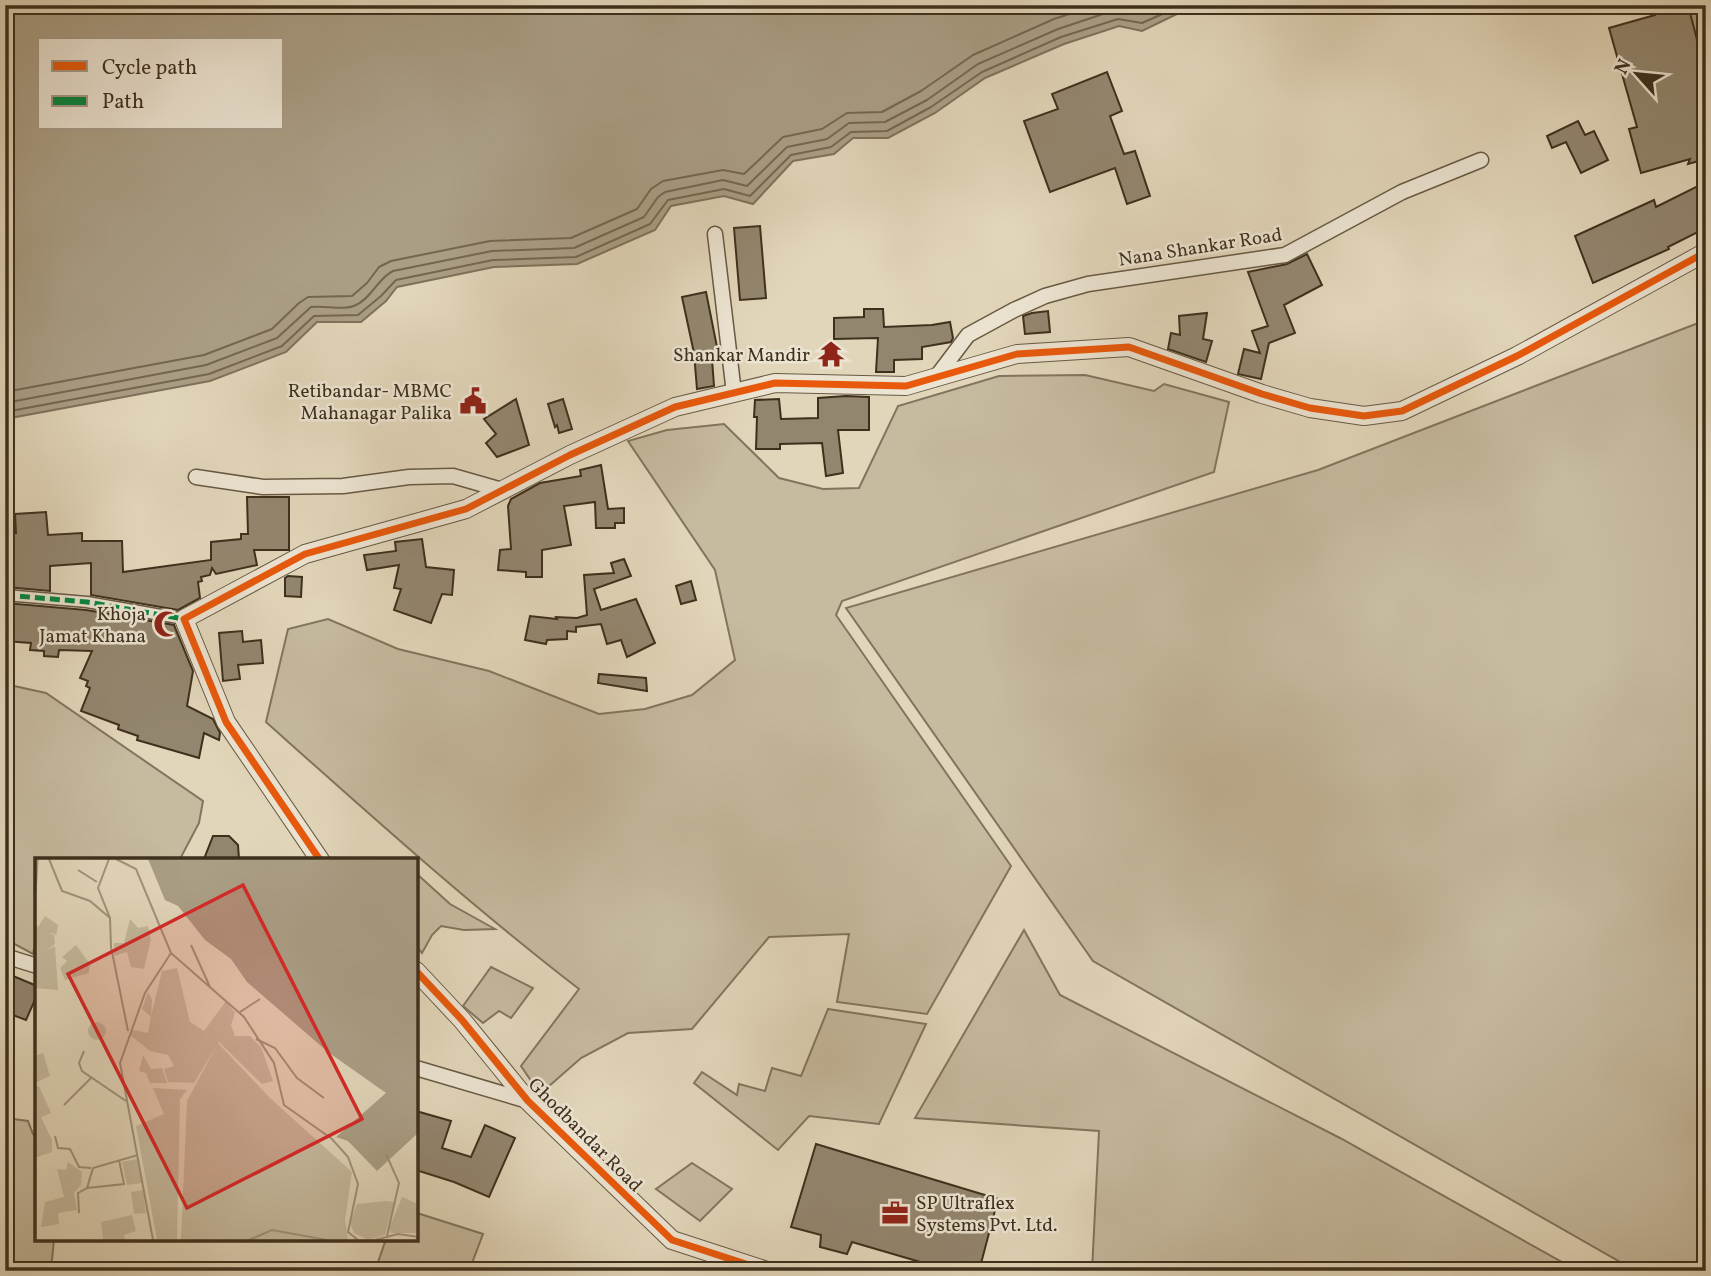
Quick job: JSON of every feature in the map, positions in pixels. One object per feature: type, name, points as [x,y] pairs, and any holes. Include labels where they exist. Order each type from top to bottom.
[{"type":"street","name":"Nana Shankar Road","points":[[937,376],[968,335],[1045,296],[1088,284],[1285,255],[1402,192],[1481,160]]},
{"type":"street","points":[[715,234],[734,393]]},
{"type":"street","points":[[5,595],[87,602],[184,619],[305,554],[466,509],[570,455],[675,407],[775,383],[906,386],[1017,354],[1129,347],[1310,408],[1364,416],[1402,411],[1517,356],[1706,251]]},
{"type":"street","points":[[196,477],[263,487],[343,486],[409,477],[453,476],[502,490]]},
{"type":"street","points":[[184,619],[226,722],[319,858]]},
{"type":"street","points":[[5,956],[35,965]]},
{"type":"street","name":"Ghodbandar Road","points":[[418,973],[462,1020],[528,1101],[672,1240],[767,1271]]},
{"type":"street","points":[[418,1069],[528,1101]]},
{"type":"shaded area","points":[[1706,320],[1706,1271],[1636,1271],[1093,961],[846,608],[1318,470]]},
{"type":"shaded area","points":[[1085,375],[1154,391],[1164,384],[1229,402],[1214,472],[842,601],[836,615],[1011,866],[927,1014],[837,1002],[849,934],[769,937],[692,1029],[628,1033],[581,1058],[540,1094],[521,1066],[579,989],[459,892],[266,722],[288,629],[328,619],[398,649],[489,671],[599,714],[645,709],[692,695],[735,660],[715,570],[628,441],[667,430],[724,424],[779,478],[823,489],[859,488],[898,406],[999,376]]},
{"type":"shaded area","points":[[5,684],[46,693],[203,801],[199,823],[181,858],[35,858],[33,954],[5,939]]},
{"type":"shaded area","points":[[418,875],[450,904],[495,929],[464,930],[441,926],[432,935],[422,953],[418,948]]},
{"type":"shaded area","points":[[1024,930],[1060,995],[1340,1138],[1578,1271],[1092,1271],[1099,1131],[915,1118]]},
{"type":"shaded area","points":[[491,967],[533,988],[511,1018],[499,1011],[483,1023],[463,1006]]},
{"type":"shaded area","points":[[828,1009],[926,1024],[879,1124],[809,1116],[778,1150],[694,1083],[702,1072],[737,1095],[739,1084],[765,1091],[772,1068],[801,1076]]},
{"type":"shaded area","points":[[13,1119],[28,1121],[35,1136],[35,1241],[54,1241],[48,1271],[5,1271],[5,1131]]},
{"type":"shaded area","points":[[692,1163],[732,1189],[700,1221],[656,1189]]},
{"type":"shaded area","points":[[418,1213],[483,1234],[469,1271],[375,1271],[385,1241],[418,1241]]},
{"type":"water","points":[[5,5],[1212,5],[1179,13],[1142,31],[1119,26],[1064,44],[985,78],[935,113],[888,138],[853,138],[834,154],[793,161],[753,204],[724,196],[671,206],[655,230],[577,264],[494,267],[397,287],[386,301],[361,322],[317,322],[286,352],[210,381],[5,419]]},
{"type":"water","points":[[1677,5],[1706,5],[1706,100]]},
{"type":"building","points":[[1652,5],[1688,5],[1706,74],[1706,80],[1700,81],[1706,105],[1706,159],[1688,164],[1690,159],[1641,173],[1629,129],[1637,127],[1609,28],[1655,15]]},
{"type":"building","points":[[1107,72],[1122,111],[1110,116],[1124,154],[1135,151],[1150,196],[1127,204],[1115,168],[1050,192],[1024,121],[1058,109],[1052,94]]},
{"type":"building","points":[[1578,121],[1585,135],[1594,131],[1608,160],[1581,173],[1566,142],[1552,148],[1547,136]]},
{"type":"building","points":[[1706,182],[1706,228],[1668,247],[1669,249],[1593,283],[1575,236],[1654,200],[1656,207]]},
{"type":"building","points":[[760,226],[766,298],[740,300],[734,228]]},
{"type":"building","points":[[1307,254],[1322,285],[1284,305],[1295,333],[1269,343],[1261,379],[1238,374],[1244,349],[1260,353],[1252,331],[1268,326],[1248,272],[1287,264]]},
{"type":"building","points":[[706,292],[719,357],[712,359],[714,386],[697,389],[694,353],[682,297]]},
{"type":"building","points":[[864,309],[883,309],[884,327],[950,322],[953,338],[951,342],[922,347],[922,359],[894,360],[894,372],[876,372],[878,338],[834,339],[834,318],[864,317]]},
{"type":"building","points":[[1048,311],[1050,332],[1025,334],[1023,316]]},
{"type":"building","points":[[1207,313],[1203,339],[1212,341],[1206,362],[1168,349],[1171,333],[1180,335],[1179,316]]},
{"type":"building","points":[[869,397],[869,430],[838,430],[843,473],[826,476],[822,443],[780,444],[780,449],[756,449],[755,400],[779,399],[781,419],[818,418],[818,398]]},
{"type":"building","points":[[516,399],[529,445],[497,457],[486,443],[496,434],[484,419]]},
{"type":"building","points":[[563,399],[572,429],[559,433],[548,404]]},
{"type":"building","points":[[601,465],[608,509],[624,508],[624,523],[615,523],[615,528],[596,528],[595,502],[564,506],[571,545],[542,550],[542,577],[526,577],[526,572],[498,570],[500,550],[511,549],[508,506],[511,499],[540,483],[581,476],[580,470]]},
{"type":"building","points":[[247,497],[289,497],[289,550],[254,550],[257,565],[216,574],[212,568],[210,575],[201,577],[202,581],[198,582],[200,598],[178,610],[91,595],[91,563],[50,566],[50,591],[6,587],[5,534],[16,533],[15,514],[46,512],[48,535],[82,533],[82,541],[122,541],[123,572],[211,560],[211,542],[241,539],[241,534],[248,534]]},
{"type":"building","points":[[422,539],[426,567],[454,570],[452,595],[442,594],[431,623],[394,610],[401,589],[394,588],[399,565],[367,570],[364,555],[396,551],[395,542]]},
{"type":"building","points":[[624,559],[631,576],[594,589],[601,610],[636,599],[655,643],[627,657],[621,640],[607,644],[601,624],[576,627],[576,632],[567,631],[567,639],[547,640],[546,644],[525,640],[530,616],[557,619],[556,617],[577,618],[587,615],[584,575],[614,573],[611,563]]},
{"type":"building","points":[[302,577],[301,597],[285,596],[285,578]]},
{"type":"building","points":[[691,581],[696,600],[681,604],[676,586]]},
{"type":"building","points":[[5,603],[86,610],[174,625],[193,671],[187,706],[213,719],[220,733],[219,740],[204,733],[199,758],[137,740],[138,736],[118,729],[119,725],[81,711],[90,688],[86,686],[88,681],[80,678],[92,651],[59,650],[58,657],[44,656],[44,651],[30,650],[31,643],[5,641]]},
{"type":"building","points":[[242,631],[243,642],[261,640],[263,663],[238,665],[240,679],[223,681],[219,633]]},
{"type":"building","points":[[599,674],[646,678],[647,691],[598,683]]},
{"type":"building","points":[[213,836],[229,836],[238,845],[239,858],[204,858]]},
{"type":"building","points":[[13,976],[35,985],[35,1000],[26,1020],[5,1012],[12,995],[6,993]]},
{"type":"building","points":[[418,1112],[451,1121],[442,1148],[471,1157],[485,1125],[515,1138],[489,1197],[418,1171]]},
{"type":"building","name":"SP Ultraflex Systems Pvt. Ltd.","points":[[816,1144],[998,1199],[979,1271],[951,1271],[852,1242],[847,1254],[820,1247],[821,1235],[791,1227]]},
{"type":"marked path","points":[[5,595],[87,602],[184,619]]},
{"type":"cycle path","points":[[319,858],[226,722],[184,619],[305,554],[466,509],[570,455],[675,407],[775,383],[906,386],[1017,354],[1129,347],[1310,408],[1364,416],[1402,411],[1517,356],[1706,252]]},
{"type":"cycle path","points":[[418,973],[462,1020],[528,1101],[672,1240],[767,1271]]},
{"type":"place","name":"Shankar Mandir","points":[[831,354]]},
{"type":"place","name":"Retibandar- MBMC Mahanagar Palika","points":[[473,401]]},
{"type":"place","name":"Khoja Jamat Khana","points":[[167,624]]},
{"type":"place","name":"SP Ultraflex Systems Pvt. Ltd.","points":[[895,1213]]}]
